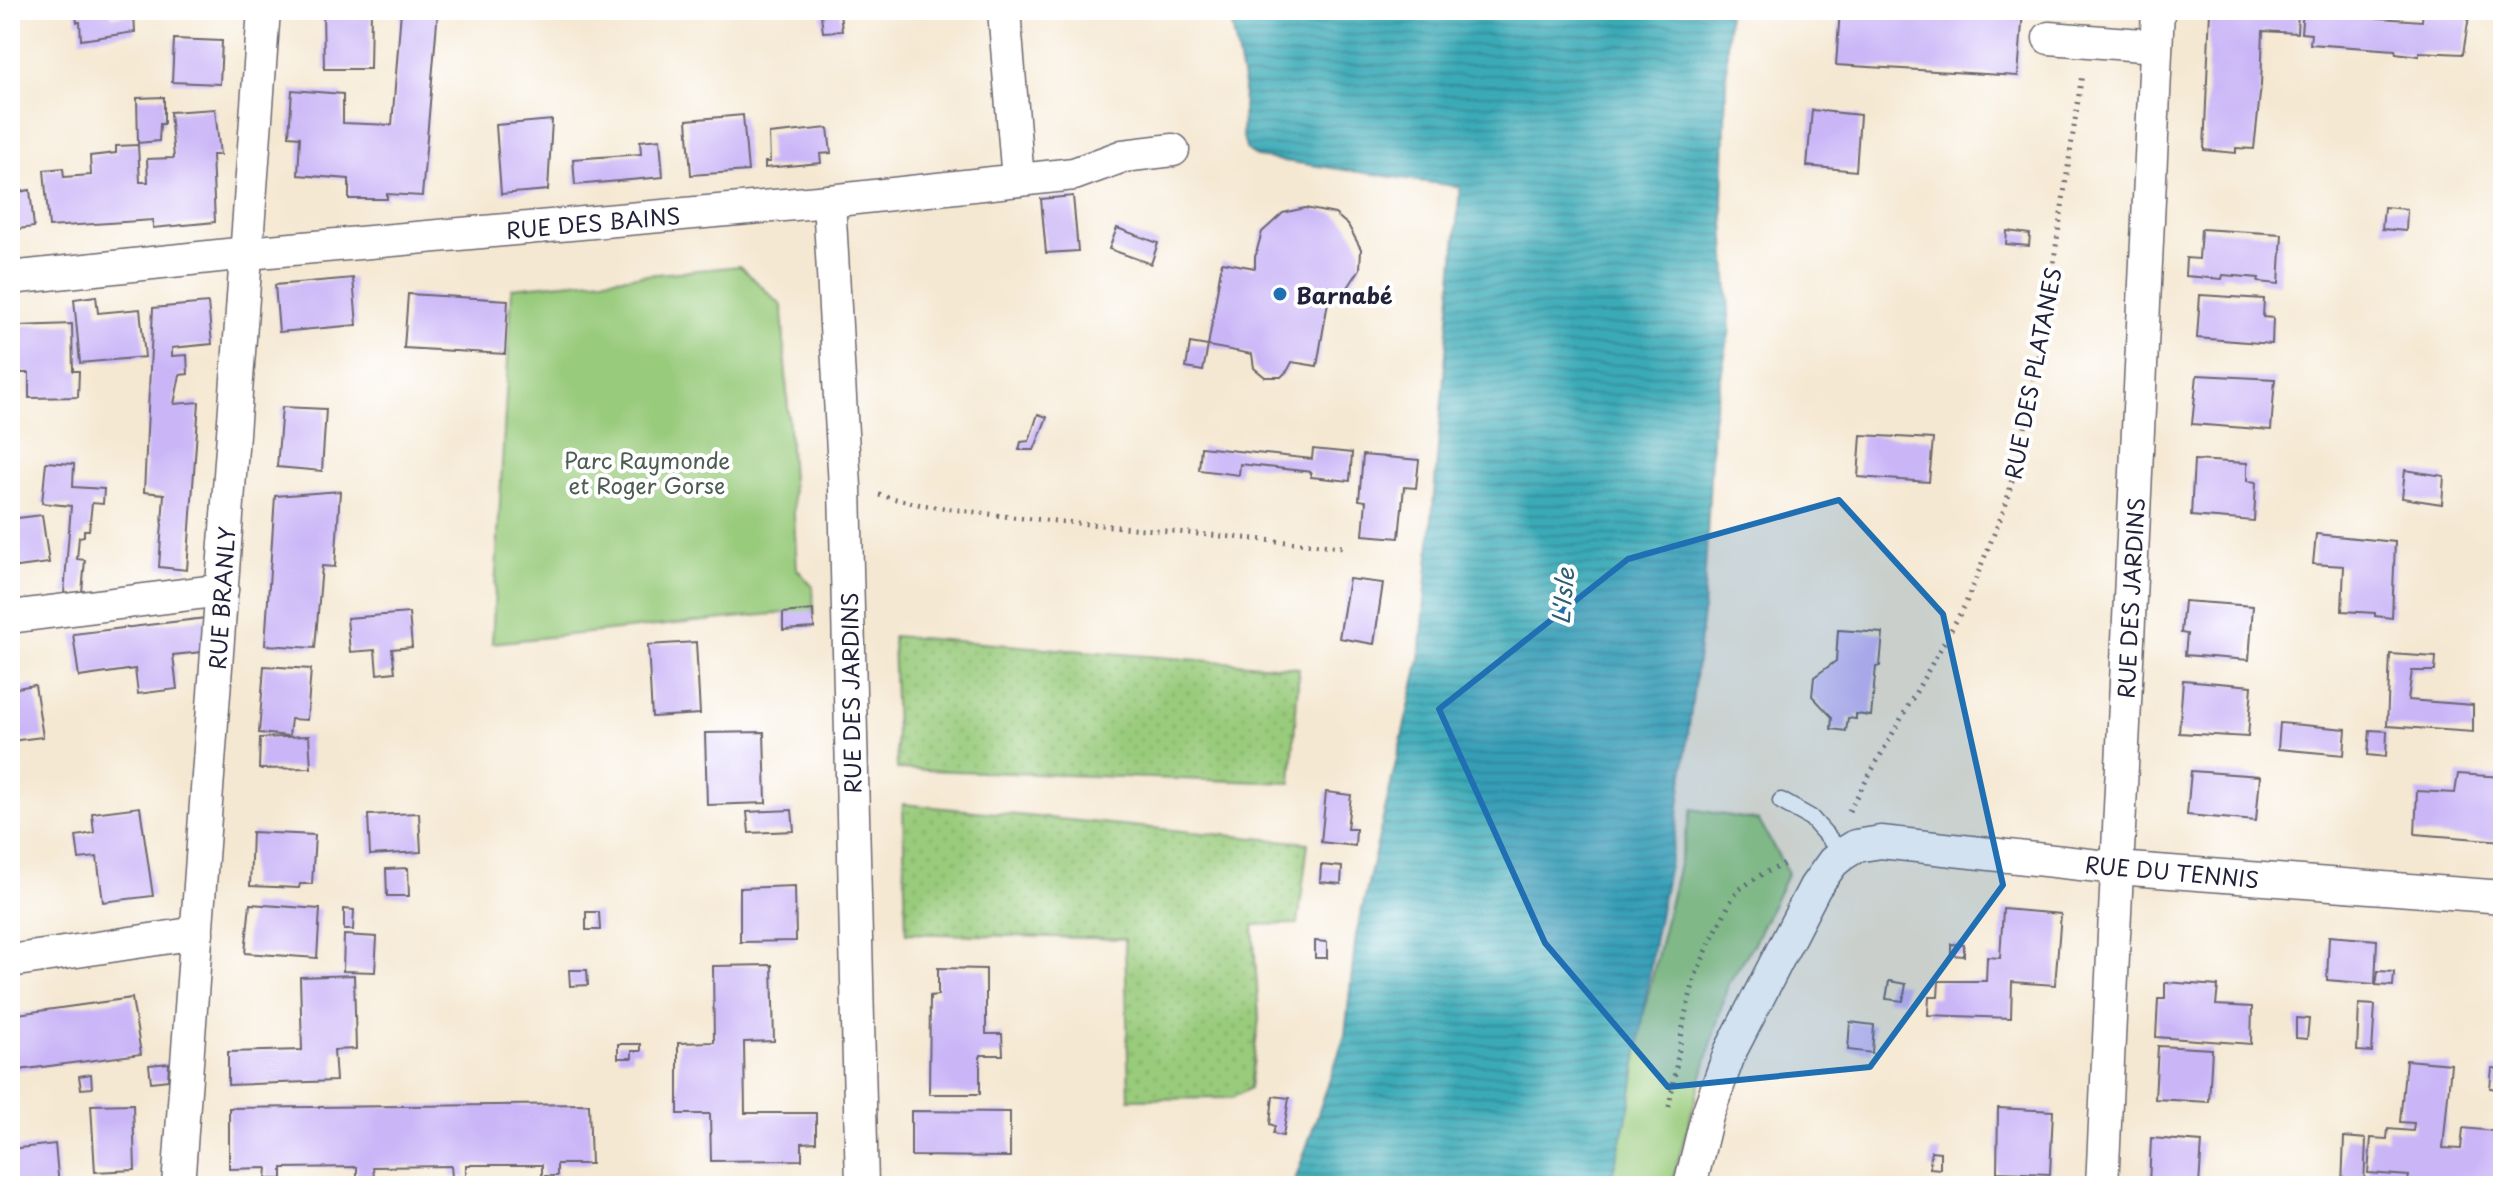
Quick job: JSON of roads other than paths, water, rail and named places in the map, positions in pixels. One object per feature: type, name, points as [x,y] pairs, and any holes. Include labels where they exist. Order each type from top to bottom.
[{"type":"street","name":"RUE BRANLY","points":[[178,1186],[264,10]]},
{"type":"street","points":[[1004,10],[1018,180]]},
{"type":"street","name":"RUE DES JARDINS","points":[[2102,1186],[2158,10]]},
{"type":"street","points":[[2049,38],[2156,46]]},
{"type":"street","name":"RUE DES BAINS","points":[[10,278],[247,253],[829,201],[1074,174],[1123,156],[1173,150]]},
{"type":"street","name":"RUE DES JARDINS","points":[[829,201],[845,487],[862,1186]]},
{"type":"street","points":[[10,617],[222,590]]},
{"type":"street","name":"RUE DU TENNIS","points":[[1835,845],[1881,842],[2117,868],[2503,897]]},
{"type":"street","points":[[1690,1186],[1707,1116],[1730,1052],[1815,887],[1833,862],[1835,845]]},
{"type":"street","points":[[10,961],[197,933]]},
{"type":"lane","points":[[1781,801],[1811,818],[1835,845]]},
{"type":"water","name":"L'Isle","points":[[1229,10],[1728,10],[1723,203],[1730,329],[1713,420],[1703,614],[1677,824],[1654,942],[1630,1108],[1609,1186],[1293,1186],[1345,1035],[1356,935],[1420,659],[1460,187],[1257,157],[1246,149],[1242,133],[1244,86]]},
{"type":"place","name":"Barnabé","points":[[1280,294]]},
{"type":"park label","name":"Parc Raymonde et Roger Gorse","points":[[647,472]]}]
